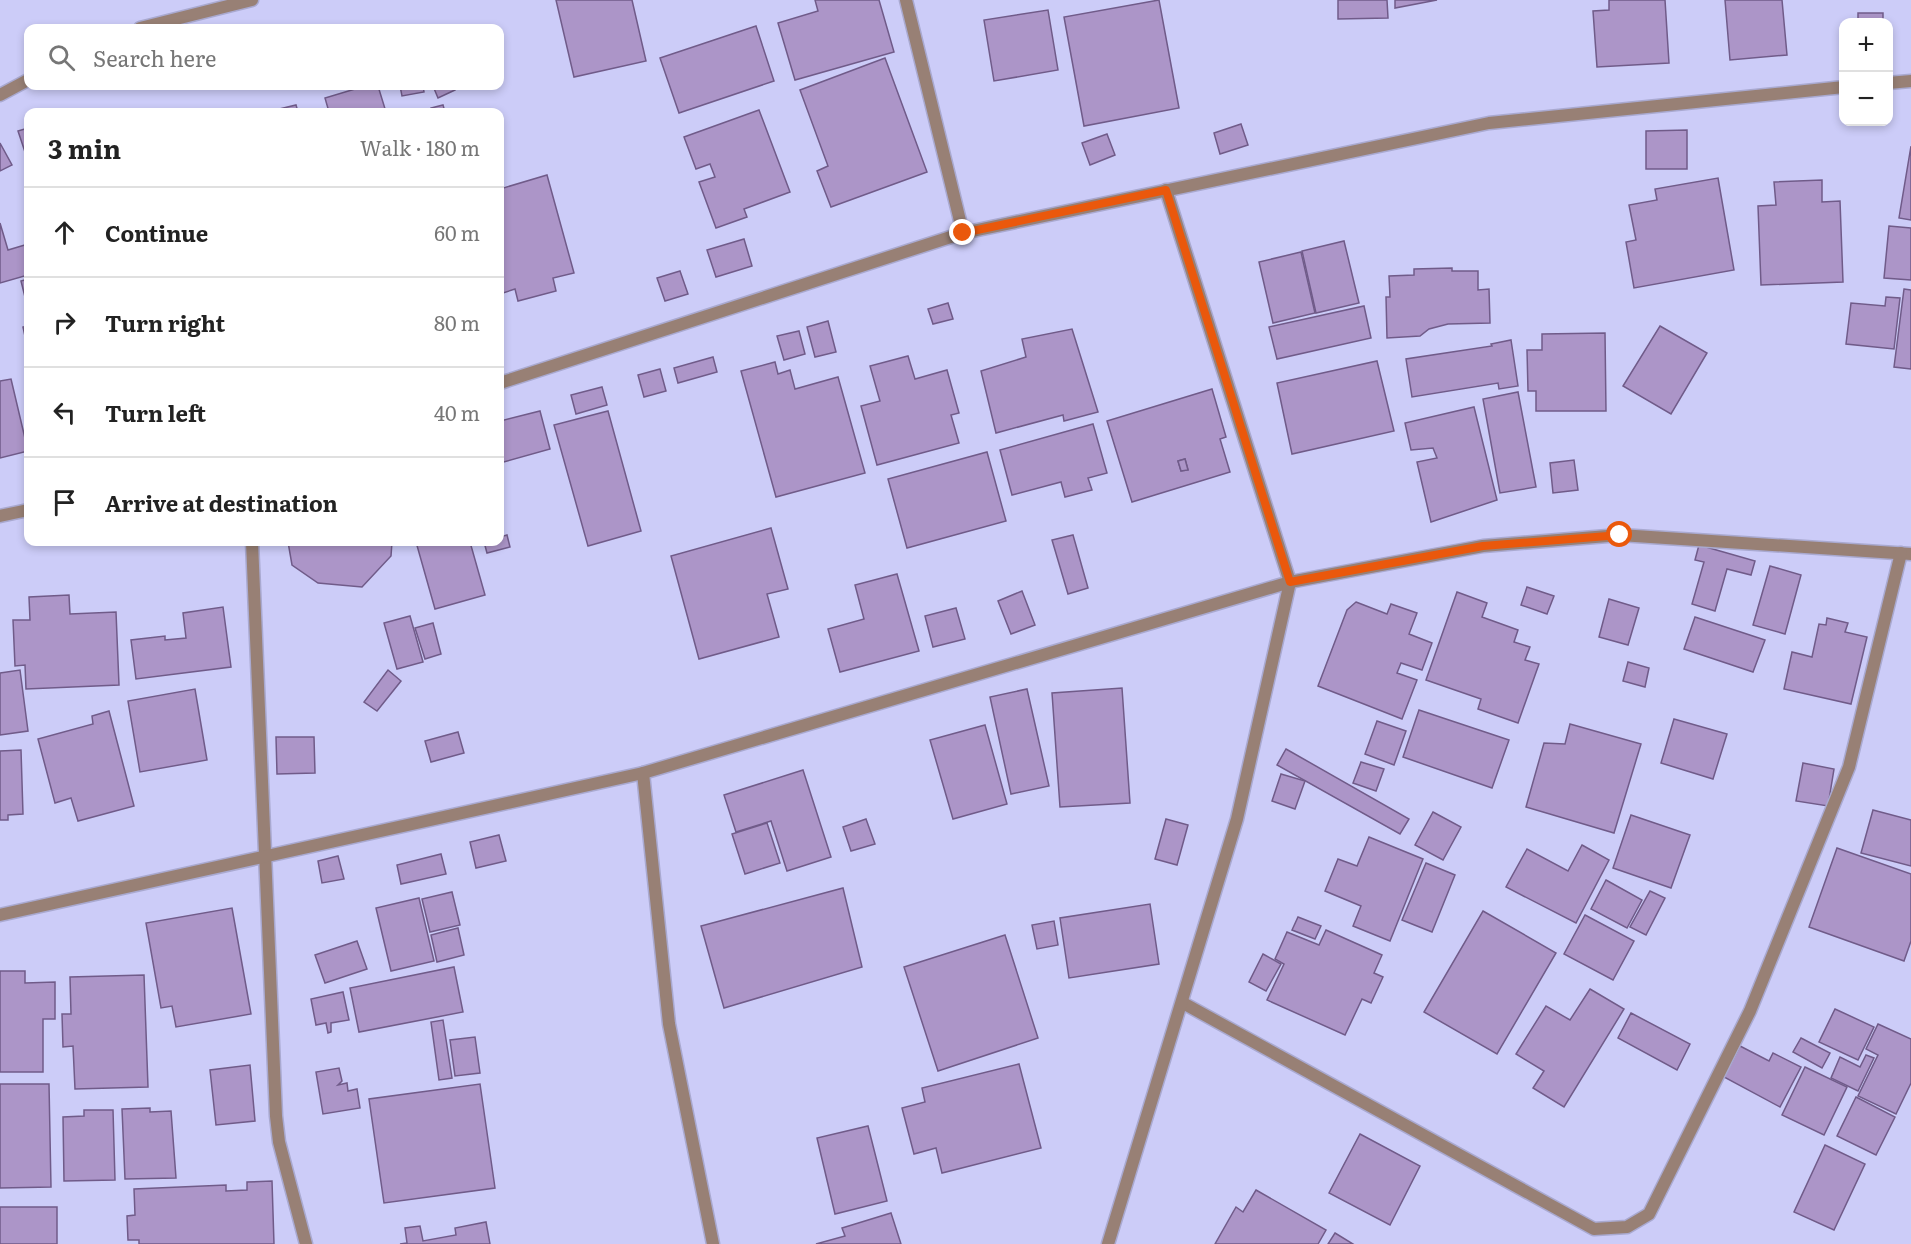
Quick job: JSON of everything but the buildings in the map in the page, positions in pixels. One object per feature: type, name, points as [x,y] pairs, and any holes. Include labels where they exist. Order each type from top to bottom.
[{"type":"street","points":[[156,24],[252,0]]},
{"type":"street","points":[[906,0],[963,233]]},
{"type":"street","points":[[1893,83],[1911,81]]},
{"type":"street","points":[[0,95],[24,82]]},
{"type":"street","points":[[504,382],[963,233],[1489,123],[1839,88]]},
{"type":"street","points":[[1108,1244],[1237,819],[1290,582],[1166,190]]},
{"type":"street","points":[[0,516],[24,511]]},
{"type":"street","points":[[0,915],[643,773],[1290,582],[1483,546],[1620,535],[1906,554],[1849,767],[1750,1011],[1649,1214],[1627,1227],[1594,1229],[1183,1003]]},
{"type":"street","points":[[252,546],[267,857],[276,1116],[279,1142],[306,1244]]},
{"type":"street","points":[[643,773],[669,1024],[713,1244]]},
{"type":"route","points":[[963,233],[1166,190],[1290,582],[1483,546],[1620,535]]}]
